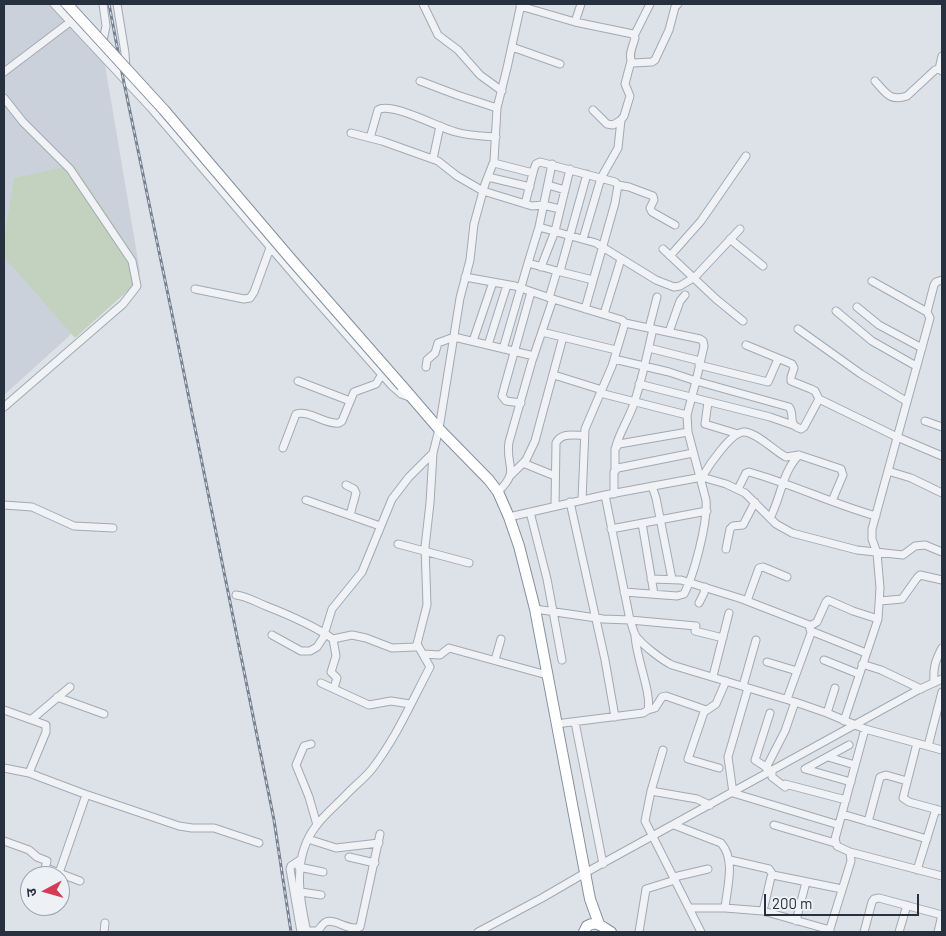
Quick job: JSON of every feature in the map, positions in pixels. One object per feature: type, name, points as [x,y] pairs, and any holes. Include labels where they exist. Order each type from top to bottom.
[{"type":"highway","points":[[67,4],[164,110],[439,429],[480,470],[498,492],[509,517],[518,546],[534,609],[590,899],[605,929]]},
{"type":"highway","points":[[585,929],[590,899]]},
{"type":"highway","points":[[585,929],[595,923],[605,929]]},
{"type":"street","points":[[54,4],[151,108],[270,248],[382,374],[401,394],[412,398]]},
{"type":"street","points":[[100,54],[106,26],[104,4]]},
{"type":"street","points":[[117,4],[125,53],[127,82]]},
{"type":"street","points":[[423,4],[438,35],[458,50],[480,76],[502,91]]},
{"type":"street","points":[[575,22],[581,4]]},
{"type":"street","points":[[593,110],[607,124],[613,125],[624,116],[630,96],[625,84],[631,61],[634,36],[650,4]]},
{"type":"street","points":[[631,61],[633,63],[652,62],[655,60],[669,30],[675,7],[678,4]]},
{"type":"street","points":[[236,595],[246,597],[292,617],[324,632],[334,639],[352,635],[392,648],[415,647],[428,605],[425,552],[433,453],[439,429],[460,298],[470,260],[474,224],[483,191],[494,163],[497,108],[521,5],[575,22],[634,36]]},
{"type":"street","points":[[4,72],[70,22]]},
{"type":"street","points":[[512,47],[560,64]]},
{"type":"street","points":[[875,81],[889,96],[902,98],[907,96],[935,70],[941,70],[942,56]]},
{"type":"street","points":[[420,80],[497,108]]},
{"type":"street","points":[[4,98],[23,122],[70,170],[132,261],[137,286],[123,304],[4,408]]},
{"type":"street","points":[[370,138],[378,111],[381,108],[388,108],[419,117],[456,132],[496,137]]},
{"type":"street","points":[[582,239],[601,178],[618,148],[621,120]]},
{"type":"street","points":[[433,159],[440,126]]},
{"type":"street","points":[[351,133],[433,159],[483,191],[532,206],[544,205],[560,209]]},
{"type":"street","points":[[670,256],[701,221],[746,156]]},
{"type":"street","points":[[526,204],[537,163],[543,162],[615,182],[618,185],[630,186],[653,196],[654,200],[650,208],[652,212],[675,225]]},
{"type":"street","points":[[494,163],[533,173]]},
{"type":"street","points":[[503,349],[539,227],[552,164]]},
{"type":"street","points":[[542,267],[555,231],[570,169]]},
{"type":"street","points":[[511,475],[508,446],[587,174]]},
{"type":"street","points":[[488,177],[530,187]]},
{"type":"street","points":[[548,184],[565,190]]},
{"type":"street","points":[[585,309],[615,203],[618,185]]},
{"type":"street","points":[[539,227],[596,243],[621,260],[669,286],[680,286],[693,278],[740,229]]},
{"type":"street","points":[[730,239],[762,266]]},
{"type":"street","points":[[195,290],[244,299],[250,298],[270,248]]},
{"type":"street","points":[[663,249],[743,321]]},
{"type":"street","points":[[604,314],[621,260]]},
{"type":"street","points":[[528,263],[593,280]]},
{"type":"street","points":[[465,277],[520,288],[604,314],[622,320],[625,323],[669,332],[703,342],[704,346],[687,415],[688,432],[701,477],[707,511],[685,592],[681,596],[624,592]]},
{"type":"street","points":[[927,312],[934,285],[942,280]]},
{"type":"street","points":[[844,720],[862,664],[876,630],[880,588],[877,552],[872,533],[896,437],[930,322],[930,315],[927,312],[872,281]]},
{"type":"street","points":[[473,341],[493,282]]},
{"type":"street","points":[[488,345],[507,285]]},
{"type":"street","points":[[521,403],[506,401],[502,396],[532,292]]},
{"type":"street","points":[[669,332],[680,301],[685,295]]},
{"type":"street","points":[[614,494],[615,449],[620,432],[634,402],[644,366],[657,297]]},
{"type":"street","points":[[857,307],[879,325],[922,348]]},
{"type":"street","points":[[836,311],[872,341],[916,366]]},
{"type":"street","points":[[582,500],[584,435],[587,423],[614,359],[625,323]]},
{"type":"street","points":[[798,329],[861,374],[906,401]]},
{"type":"street","points":[[542,332],[616,350]]},
{"type":"street","points":[[426,367],[427,360],[435,353],[438,343],[454,337],[534,356]]},
{"type":"street","points":[[498,492],[523,463],[539,431],[563,337]]},
{"type":"street","points":[[746,345],[794,366],[791,381],[811,388],[819,399],[896,437],[942,456]]},
{"type":"street","points":[[648,348],[768,382],[778,359]]},
{"type":"street","points":[[614,359],[789,407],[792,412],[793,425]]},
{"type":"street","points":[[283,448],[296,414],[302,413],[336,424],[342,420],[355,390],[376,384],[382,374]]},
{"type":"street","points":[[554,375],[634,402],[687,415]]},
{"type":"street","points":[[298,381],[350,401]]},
{"type":"street","points":[[639,384],[770,417],[801,429],[804,427],[819,399]]},
{"type":"street","points":[[708,402],[705,424],[738,434],[747,433],[789,460],[792,466],[782,484],[770,518]]},
{"type":"street","points":[[925,421],[942,427]]},
{"type":"street","points":[[616,446],[688,432]]},
{"type":"street","points":[[701,477],[715,456],[738,434]]},
{"type":"street","points":[[555,506],[555,448],[558,439],[562,436],[584,435]]},
{"type":"street","points":[[272,635],[295,649],[306,651],[316,647],[335,604],[362,572],[386,509],[398,489],[433,453]]},
{"type":"street","points":[[615,470],[693,453]]},
{"type":"street","points":[[789,460],[799,455],[842,470],[843,475],[832,501]]},
{"type":"street","points":[[523,463],[555,476]]},
{"type":"street","points":[[738,489],[746,472],[876,516]]},
{"type":"street","points":[[888,472],[911,478],[942,493]]},
{"type":"street","points":[[509,517],[570,502],[701,477],[738,489],[756,502],[770,518],[792,533],[857,550],[903,555],[915,546],[925,545],[942,552]]},
{"type":"street","points":[[346,486],[354,489],[356,493],[350,515]]},
{"type":"street","points":[[652,486],[672,579]]},
{"type":"street","points":[[604,495],[630,620],[635,634],[668,662],[787,699],[865,729],[942,750]]},
{"type":"street","points":[[306,500],[380,526]]},
{"type":"street","points":[[570,502],[596,618],[615,717]]},
{"type":"street","points":[[726,549],[731,527],[743,525],[756,502]]},
{"type":"street","points":[[4,505],[32,507],[74,526],[113,528]]},
{"type":"street","points":[[611,528],[707,511]]},
{"type":"street","points":[[530,512],[554,612],[562,660]]},
{"type":"street","points":[[642,523],[654,594]]},
{"type":"street","points":[[398,544],[469,563]]},
{"type":"street","points":[[746,601],[759,568],[763,567],[787,577]]},
{"type":"street","points":[[880,601],[902,600],[920,575],[942,580]]},
{"type":"street","points":[[651,579],[672,579],[688,582],[746,601],[806,623],[811,629],[866,653]]},
{"type":"street","points":[[699,603],[705,587]]},
{"type":"street","points":[[787,699],[811,629],[817,622],[828,600],[844,608],[878,619]]},
{"type":"street","points":[[534,609],[596,618],[695,628],[723,638]]},
{"type":"street","points":[[713,676],[730,613]]},
{"type":"street","points":[[635,634],[635,646],[647,694],[648,710]]},
{"type":"street","points":[[334,639],[336,656],[331,672],[337,678],[334,688]]},
{"type":"street","points":[[494,660],[501,639]]},
{"type":"street","points":[[732,793],[728,757],[756,640]]},
{"type":"street","points":[[305,932],[299,863],[308,839],[317,825],[370,772],[398,732],[410,704],[430,667],[417,644]]},
{"type":"street","points":[[422,654],[440,655],[449,648],[547,676]]},
{"type":"street","points":[[934,683],[933,669],[942,648]]},
{"type":"street","points":[[824,660],[859,674]]},
{"type":"street","points":[[767,662],[797,671]]},
{"type":"street","points":[[862,664],[881,670],[921,689]]},
{"type":"street","points":[[478,932],[732,793],[769,769],[942,679]]},
{"type":"street","points":[[719,768],[688,759],[706,710],[716,704],[726,681]]},
{"type":"street","points":[[321,683],[369,706],[391,701],[410,704]]},
{"type":"street","points":[[32,719],[70,687]]},
{"type":"street","points":[[827,713],[835,688]]},
{"type":"street","points":[[928,746],[940,708],[942,692]]},
{"type":"street","points":[[556,724],[643,713],[656,708],[662,697],[666,696],[706,710]]},
{"type":"street","points":[[57,698],[104,714]]},
{"type":"street","points":[[769,769],[795,702]]},
{"type":"street","points":[[4,710],[44,723],[47,728],[29,773]]},
{"type":"street","points":[[770,713],[754,758],[757,763],[769,769],[772,776],[785,786],[846,800]]},
{"type":"street","points":[[575,722],[604,864]]},
{"type":"street","points":[[835,843],[865,729]]},
{"type":"street","points":[[917,743],[904,793],[905,800],[939,810],[917,870]]},
{"type":"street","points":[[311,744],[304,746],[296,765],[309,797],[317,825]]},
{"type":"street","points":[[849,745],[806,769],[851,782]]},
{"type":"street","points":[[664,750],[651,791],[645,819],[701,932]]},
{"type":"street","points":[[828,757],[855,765]]},
{"type":"street","points":[[4,768],[29,773],[187,828],[210,827],[259,843]]},
{"type":"street","points":[[868,822],[880,777],[886,775],[907,781]]},
{"type":"street","points":[[651,791],[697,800],[710,805]]},
{"type":"street","points":[[732,793],[839,825]]},
{"type":"street","points":[[61,866],[86,794]]},
{"type":"street","points":[[842,814],[927,839]]},
{"type":"street","points":[[674,825],[721,843],[729,855],[725,908]]},
{"type":"street","points":[[774,825],[835,843],[837,846],[850,852],[942,876]]},
{"type":"street","points":[[305,932],[317,931],[329,921],[354,929],[360,927],[380,834]]},
{"type":"street","points":[[308,839],[334,848],[379,842]]},
{"type":"street","points":[[4,841],[29,850],[37,857],[46,860],[46,866]]},
{"type":"street","points":[[689,908],[763,911],[830,931],[850,861],[850,852]]},
{"type":"street","points":[[349,857],[375,863]]},
{"type":"street","points":[[730,860],[769,869],[773,875],[842,889]]},
{"type":"street","points":[[305,932],[290,871],[291,866],[299,863],[323,872]]},
{"type":"street","points":[[640,932],[646,889],[674,878],[708,869]]},
{"type":"street","points":[[763,911],[773,875]]},
{"type":"street","points":[[70,877],[80,881]]},
{"type":"street","points":[[796,921],[806,882]]},
{"type":"street","points":[[301,892],[321,895]]},
{"type":"street","points":[[864,932],[872,902],[874,899],[879,898],[942,915],[938,932]]},
{"type":"street","points":[[899,932],[907,905]]},
{"type":"street","points":[[104,932],[105,923]]},
{"type":"shaded area","points":[[4,4],[53,4],[105,65],[140,272],[4,395]]},
{"type":"green space","points":[[74,165],[132,252],[132,287],[75,338],[4,257],[4,239],[14,178]]},
{"type":"railway","points":[[109,4],[274,820],[291,932]]}]
